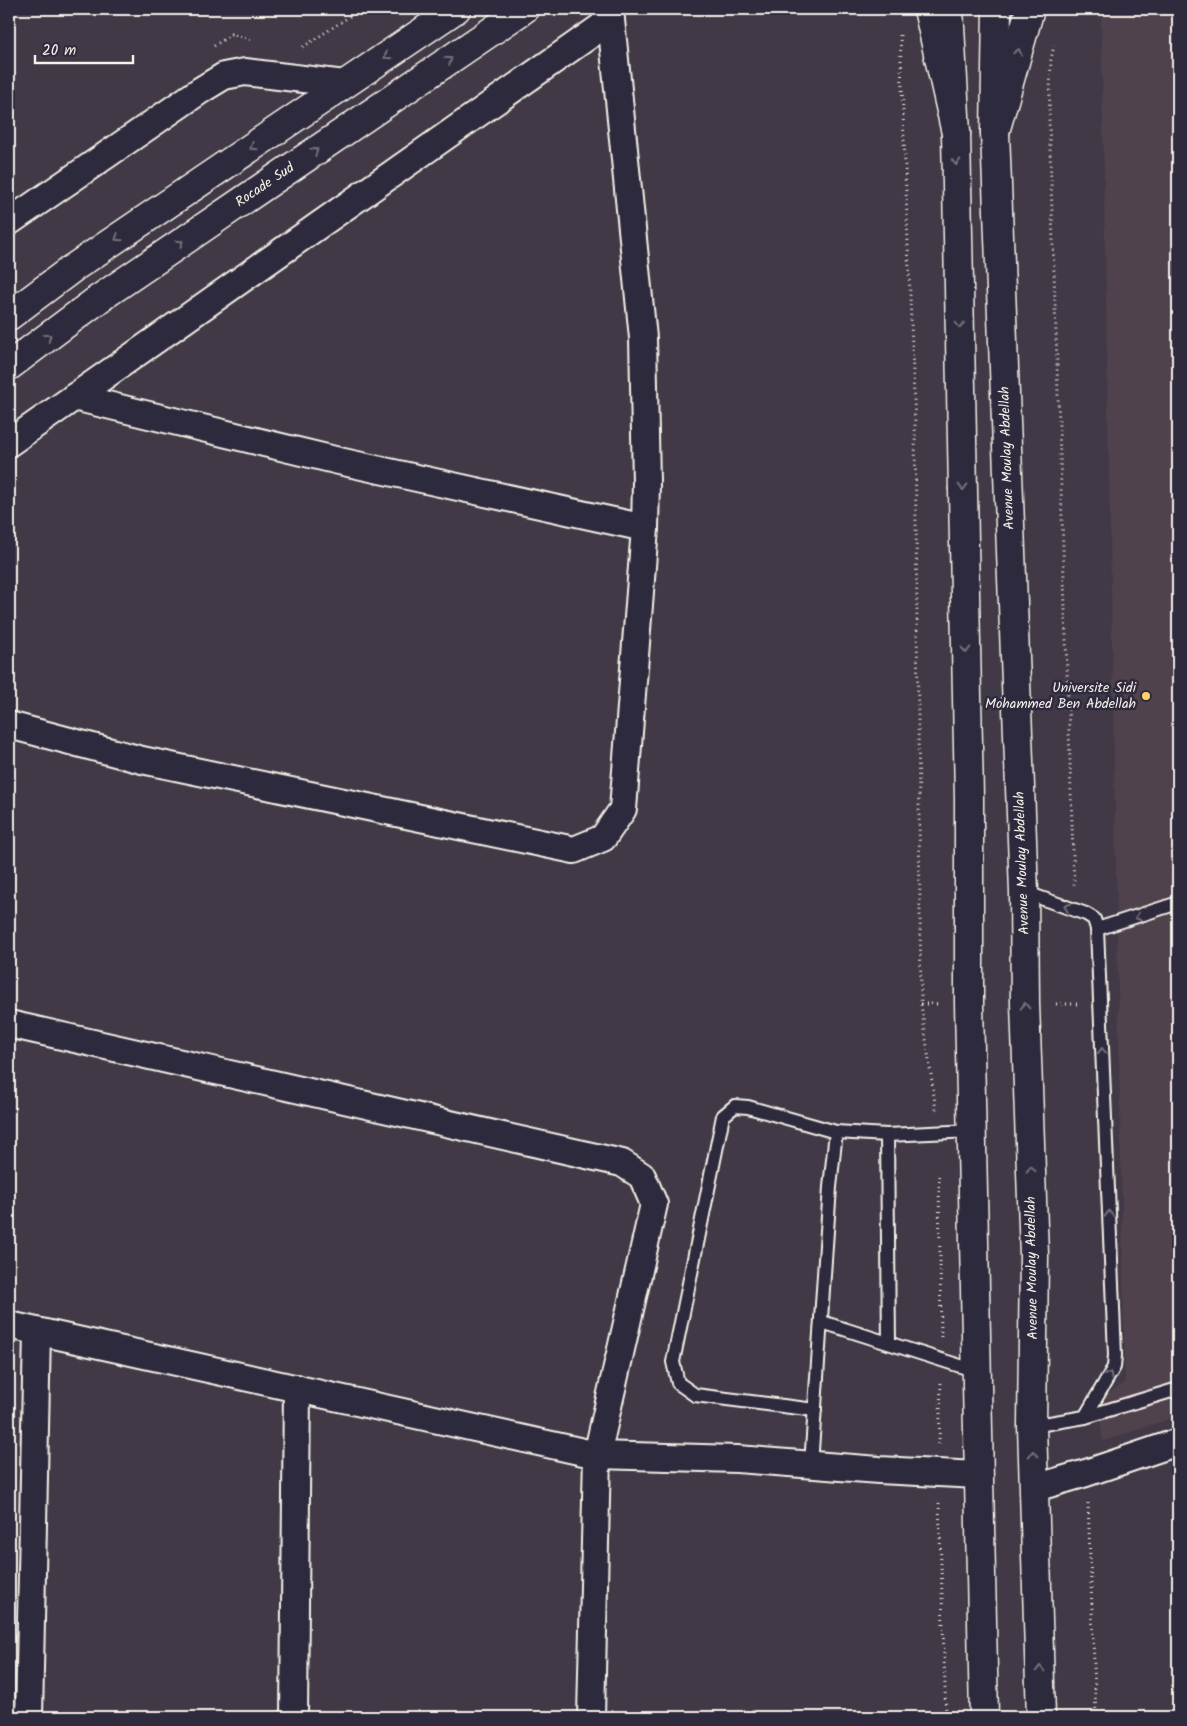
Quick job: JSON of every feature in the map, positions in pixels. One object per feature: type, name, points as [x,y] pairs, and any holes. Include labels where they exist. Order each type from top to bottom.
[{"type":"main road","points":[[9,316],[73,268],[456,9]]},
{"type":"main road","name":"Rocade Sud","points":[[9,366],[100,298],[524,9]]},
{"type":"main road","points":[[928,9],[956,133]]},
{"type":"main road","points":[[949,9],[956,133],[968,788],[969,993],[984,1717]]},
{"type":"main road","name":"Avenue Moulay Abdellah","points":[[997,9],[995,132],[1024,892],[1034,1255],[1032,1426],[1041,1717]]},
{"type":"main road","points":[[995,132],[1030,9]]},
{"type":"street","points":[[9,442],[608,14],[643,338],[646,482],[645,528],[623,809],[603,838],[574,850],[142,760],[9,725]]},
{"type":"street","points":[[9,222],[224,76],[245,72],[345,84]]},
{"type":"street","points":[[74,397],[339,461],[645,528]]},
{"type":"street","points":[[9,1024],[622,1162],[642,1176],[654,1204],[597,1455],[591,1717]]},
{"type":"street","points":[[9,1325],[597,1455],[737,1459],[978,1475]]},
{"type":"street","points":[[29,1717],[37,1332]]},
{"type":"street","points":[[294,1717],[297,1388]]},
{"type":"street","points":[[1035,1488],[1178,1442]]},
{"type":"lane","points":[[1024,892],[1086,914],[1094,920],[1097,929],[1115,1355],[1114,1367],[1085,1417]]},
{"type":"lane","points":[[1097,929],[1178,903]]},
{"type":"lane","points":[[815,1410],[695,1395],[678,1383],[673,1362],[723,1116],[735,1106],[748,1107],[836,1132],[887,1135],[972,1131]]},
{"type":"lane","points":[[810,1465],[822,1322],[830,1187],[836,1132]]},
{"type":"lane","points":[[887,1135],[889,1344]]},
{"type":"lane","points":[[822,1322],[976,1371]]},
{"type":"lane","points":[[1032,1426],[1085,1417],[1178,1389]]},
{"type":"path","points":[[900,28],[915,424],[921,1004],[939,1132],[942,1361],[938,1473],[946,1717]]},
{"type":"path","points":[[1054,43],[1049,119],[1075,910]]},
{"type":"path","points":[[1086,1473],[1096,1717]]},
{"type":"shaded area","name":"Universite Sidi Mohammed Ben Abdellah","points":[[1101,9],[1178,9],[1178,1416],[1103,1441],[1098,1400],[1125,1383]]},
{"type":"place","name":"Universite Sidi Mohammed Ben Abdellah","points":[[1146,696]]}]
